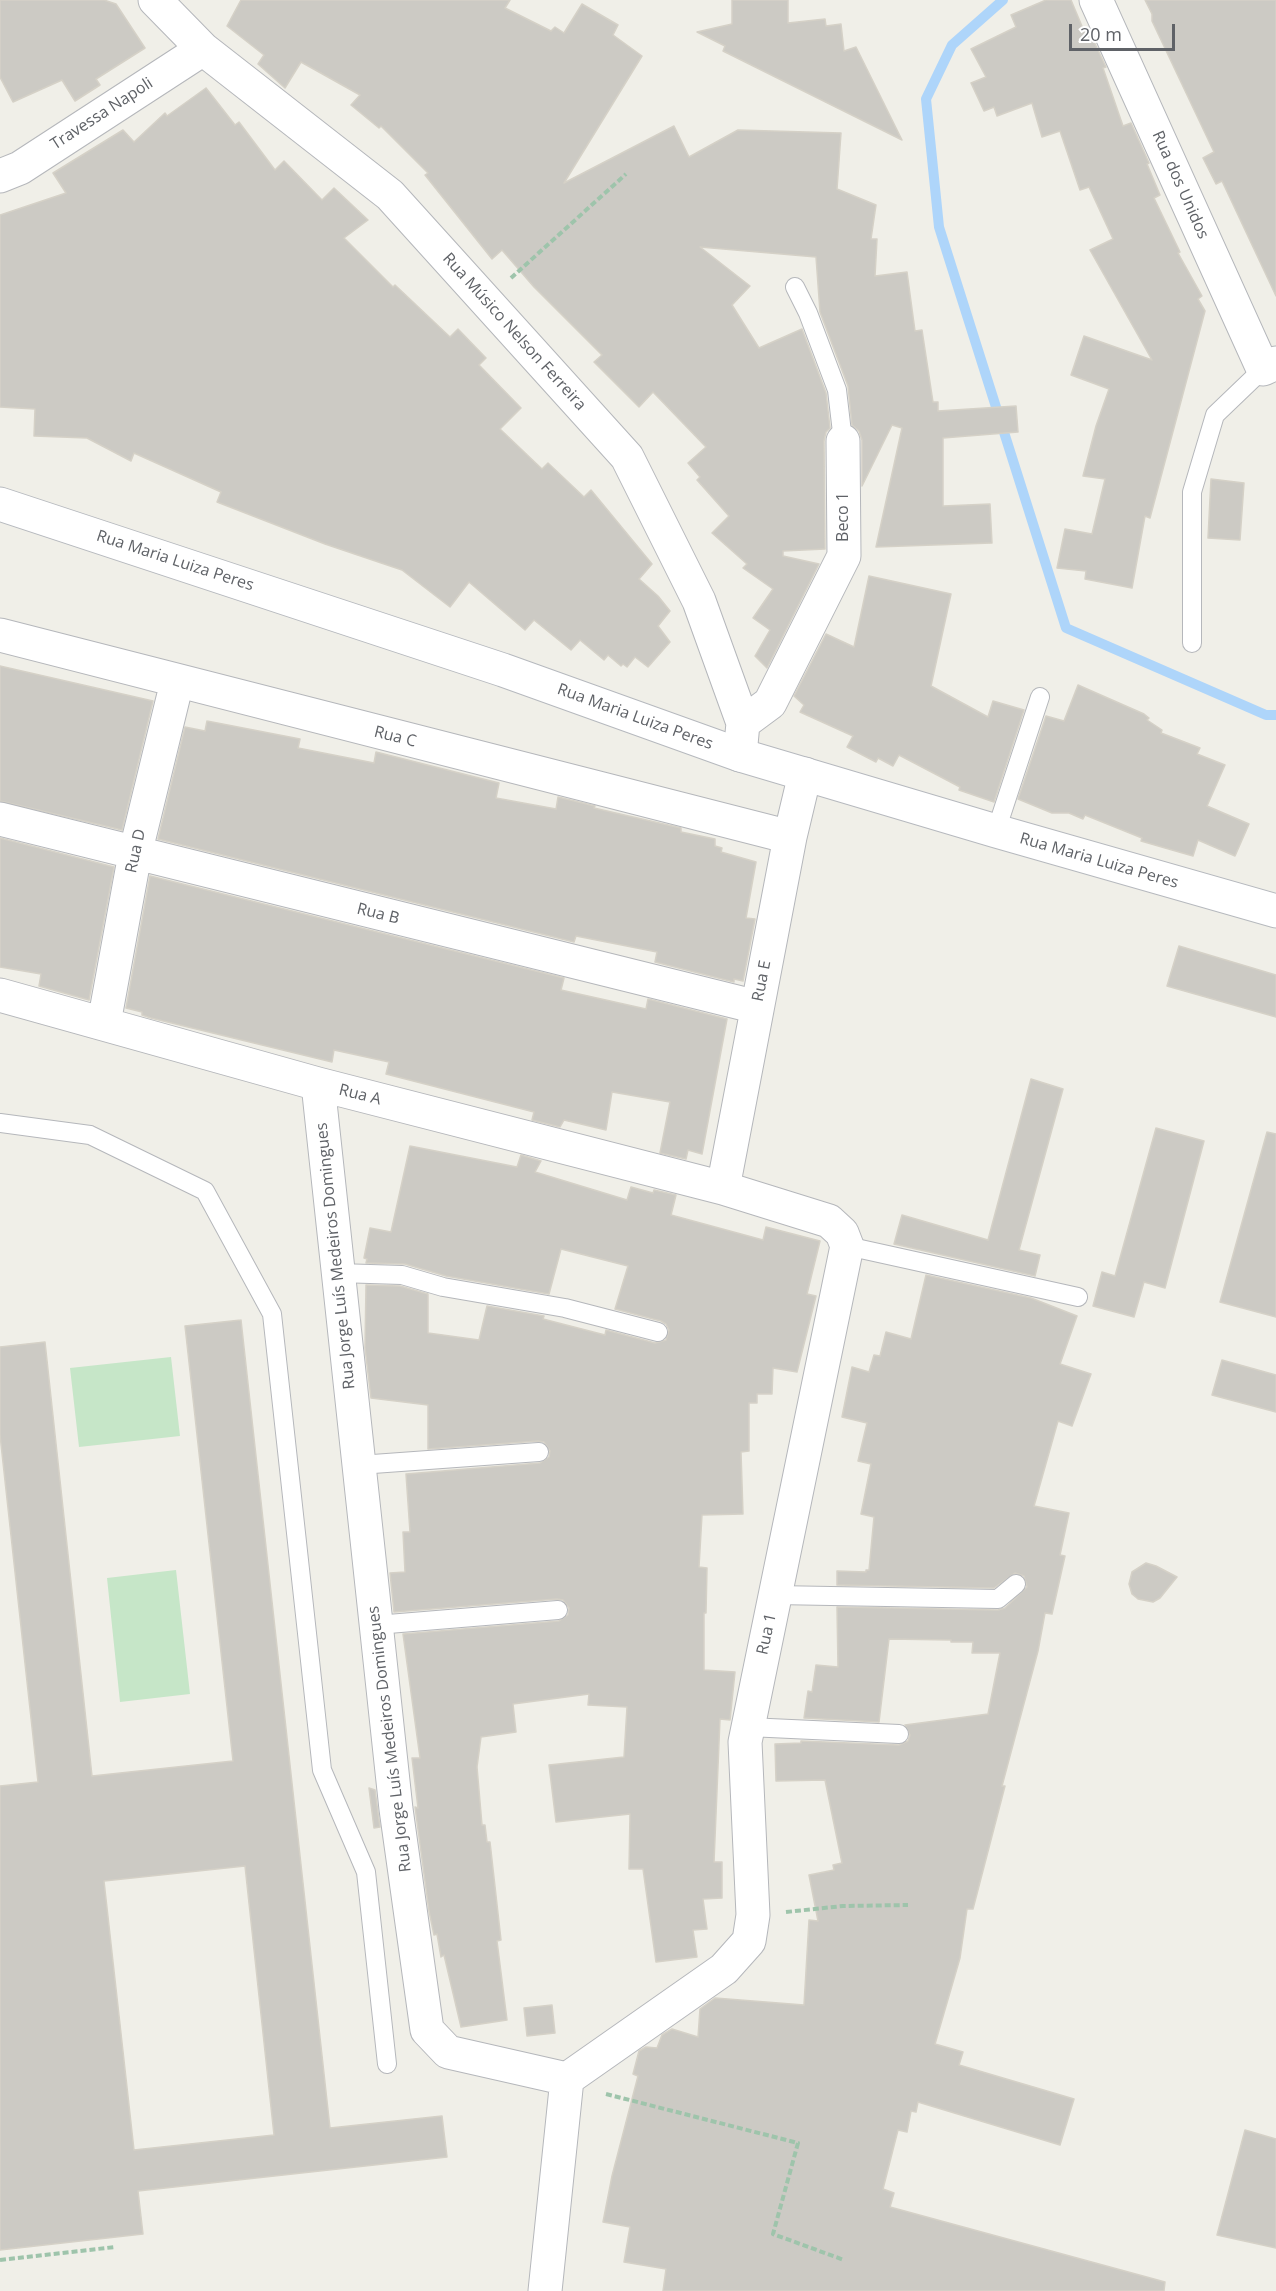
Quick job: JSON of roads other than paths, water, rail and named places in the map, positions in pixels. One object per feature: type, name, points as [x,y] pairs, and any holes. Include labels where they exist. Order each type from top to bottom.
[{"type":"street","name":"Rua Músico Nelson Ferreira","points":[[155,0],[203,49],[390,195],[627,457],[699,601],[741,739]]},
{"type":"street","name":"Rua dos Unidos","points":[[1096,0],[1270,366]]},
{"type":"street","name":"Travessa Napoli","points":[[0,176],[20,168],[203,49]]},
{"type":"street","name":"Beco 1","points":[[741,739],[770,703],[844,556],[843,441]]},
{"type":"street","name":"Rua Maria Luiza Peres","points":[[0,504],[503,670],[741,739],[805,774],[1276,911]]},
{"type":"street","name":"Rua C","points":[[0,635],[790,837]]},
{"type":"street","name":"Rua D","points":[[104,1023],[135,854],[177,682]]},
{"type":"street","name":"Rua E","points":[[723,1188],[790,837],[805,774]]},
{"type":"street","name":"Rua B","points":[[0,819],[757,1007]]},
{"type":"street","name":"Rua A","points":[[0,995],[318,1084],[723,1188]]},
{"type":"street","name":"Rua Jorge Luís Medeiros Domingues","points":[[318,1084],[396,1809],[427,2030],[448,2052],[567,2079]]},
{"type":"street","points":[[723,1188],[829,1221],[842,1233],[847,1246]]},
{"type":"street","name":"Rua 1","points":[[567,2079],[724,1969],[749,1941],[753,1915],[745,1742],[847,1246]]},
{"type":"street","points":[[545,2291],[567,2079]]},
{"type":"lane","name":"Beco 1","points":[[795,288],[808,313],[837,390],[843,441]]},
{"type":"lane","points":[[1192,644],[1192,492],[1215,415],[1270,366]]},
{"type":"lane","points":[[996,831],[1040,697]]},
{"type":"lane","points":[[0,1123],[90,1135],[205,1191],[272,1314],[322,1770],[366,1872],[387,2064]]},
{"type":"lane","points":[[847,1246],[1078,1297]]},
{"type":"lane","points":[[338,1273],[402,1275],[443,1287],[565,1308],[658,1332]]},
{"type":"lane","points":[[359,1465],[539,1452]]},
{"type":"lane","points":[[775,1595],[998,1599],[1016,1584]]},
{"type":"lane","points":[[376,1625],[558,1610]]},
{"type":"lane","points":[[748,1727],[899,1734]]},
{"type":"waterway","points":[[1003,0],[952,45],[926,99],[939,227],[1066,628],[1266,715],[1276,715]]}]
